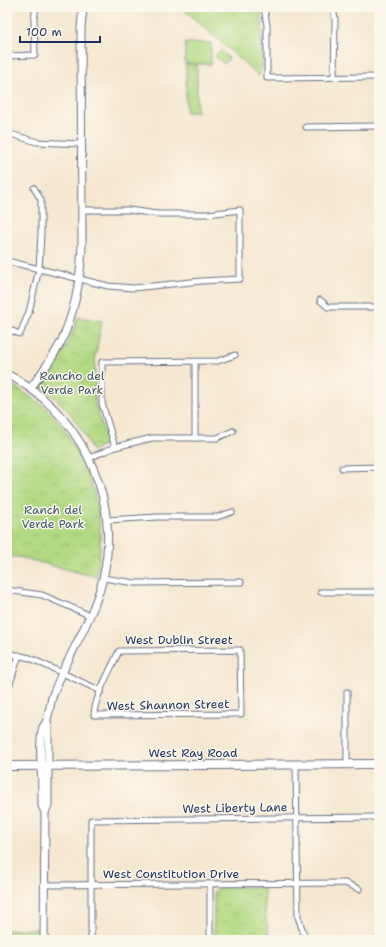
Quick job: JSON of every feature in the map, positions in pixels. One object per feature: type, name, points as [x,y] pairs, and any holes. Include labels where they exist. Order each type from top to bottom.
[{"type":"main road","name":"West Ray Road","points":[[7,766],[379,764]]},
{"type":"street","points":[[7,56],[35,55],[34,19],[36,7]]},
{"type":"street","points":[[31,388],[55,353],[65,333],[72,313],[82,255],[81,28],[83,7]]},
{"type":"street","points":[[264,7],[267,25],[267,78],[379,77]]},
{"type":"street","points":[[333,7],[335,18],[334,77]]},
{"type":"street","points":[[306,127],[379,126]]},
{"type":"street","points":[[7,133],[37,142],[82,144]]},
{"type":"street","points":[[7,329],[20,334],[29,312],[39,269],[41,200],[34,188]]},
{"type":"street","points":[[7,261],[108,286],[132,288],[200,281],[240,279],[240,210],[208,214],[157,214],[129,210],[82,210]]},
{"type":"street","points":[[320,300],[328,307],[379,306]]},
{"type":"street","points":[[115,447],[102,403],[102,362],[218,361],[235,355]]},
{"type":"street","points":[[196,362],[196,438]]},
{"type":"street","points":[[7,374],[31,388],[66,422],[76,434],[89,458],[99,482],[105,504],[107,545],[103,578],[90,615],[53,693],[46,722],[48,728],[45,766],[48,805],[45,812],[44,940]]},
{"type":"street","points":[[89,458],[115,447],[152,438],[217,438],[233,431]]},
{"type":"street","points":[[342,468],[379,467]]},
{"type":"street","points":[[106,520],[158,517],[217,517],[232,512]]},
{"type":"street","points":[[103,578],[135,583],[241,582]]},
{"type":"street","points":[[7,590],[42,594],[90,615]]},
{"type":"street","points":[[321,592],[379,592]]},
{"type":"street","name":"West Dublin Street","points":[[101,691],[118,651],[240,650],[242,714]]},
{"type":"street","points":[[7,653],[30,658],[101,691]]},
{"type":"street","points":[[7,693],[19,655]]},
{"type":"street","name":"West Shannon Street","points":[[101,691],[94,710],[94,715],[242,714]]},
{"type":"street","points":[[347,692],[347,765]]},
{"type":"street","points":[[296,765],[298,917],[306,940]]},
{"type":"street","name":"West Liberty Lane","points":[[91,884],[91,820],[379,817]]},
{"type":"street","name":"West Constitution Drive","points":[[45,885],[345,883],[359,889]]},
{"type":"street","points":[[91,884],[91,940]]},
{"type":"street","points":[[210,884],[210,940]]},
{"type":"green space","points":[[181,7],[261,7],[262,67],[259,76]]},
{"type":"green space","points":[[185,43],[211,43],[211,64],[185,64]]},
{"type":"green space","points":[[221,50],[229,58],[224,64],[215,56]]},
{"type":"green space","points":[[186,64],[197,64],[197,112],[186,112]]},
{"type":"green space","name":"Rancho del Verde Park","points":[[78,317],[102,321],[95,358],[95,403],[107,443],[92,451],[83,432],[71,415],[57,399],[40,387],[67,345]]},
{"type":"green space","name":"Ranch del Verde Park","points":[[7,382],[25,393],[50,412],[67,434],[78,452],[94,492],[98,513],[100,534],[96,577],[19,557],[7,557]]},
{"type":"green space","points":[[220,887],[264,887],[265,913],[270,940],[214,940],[214,892]]},
{"type":"green space","points":[[41,929],[40,940],[7,940],[7,930]]}]
